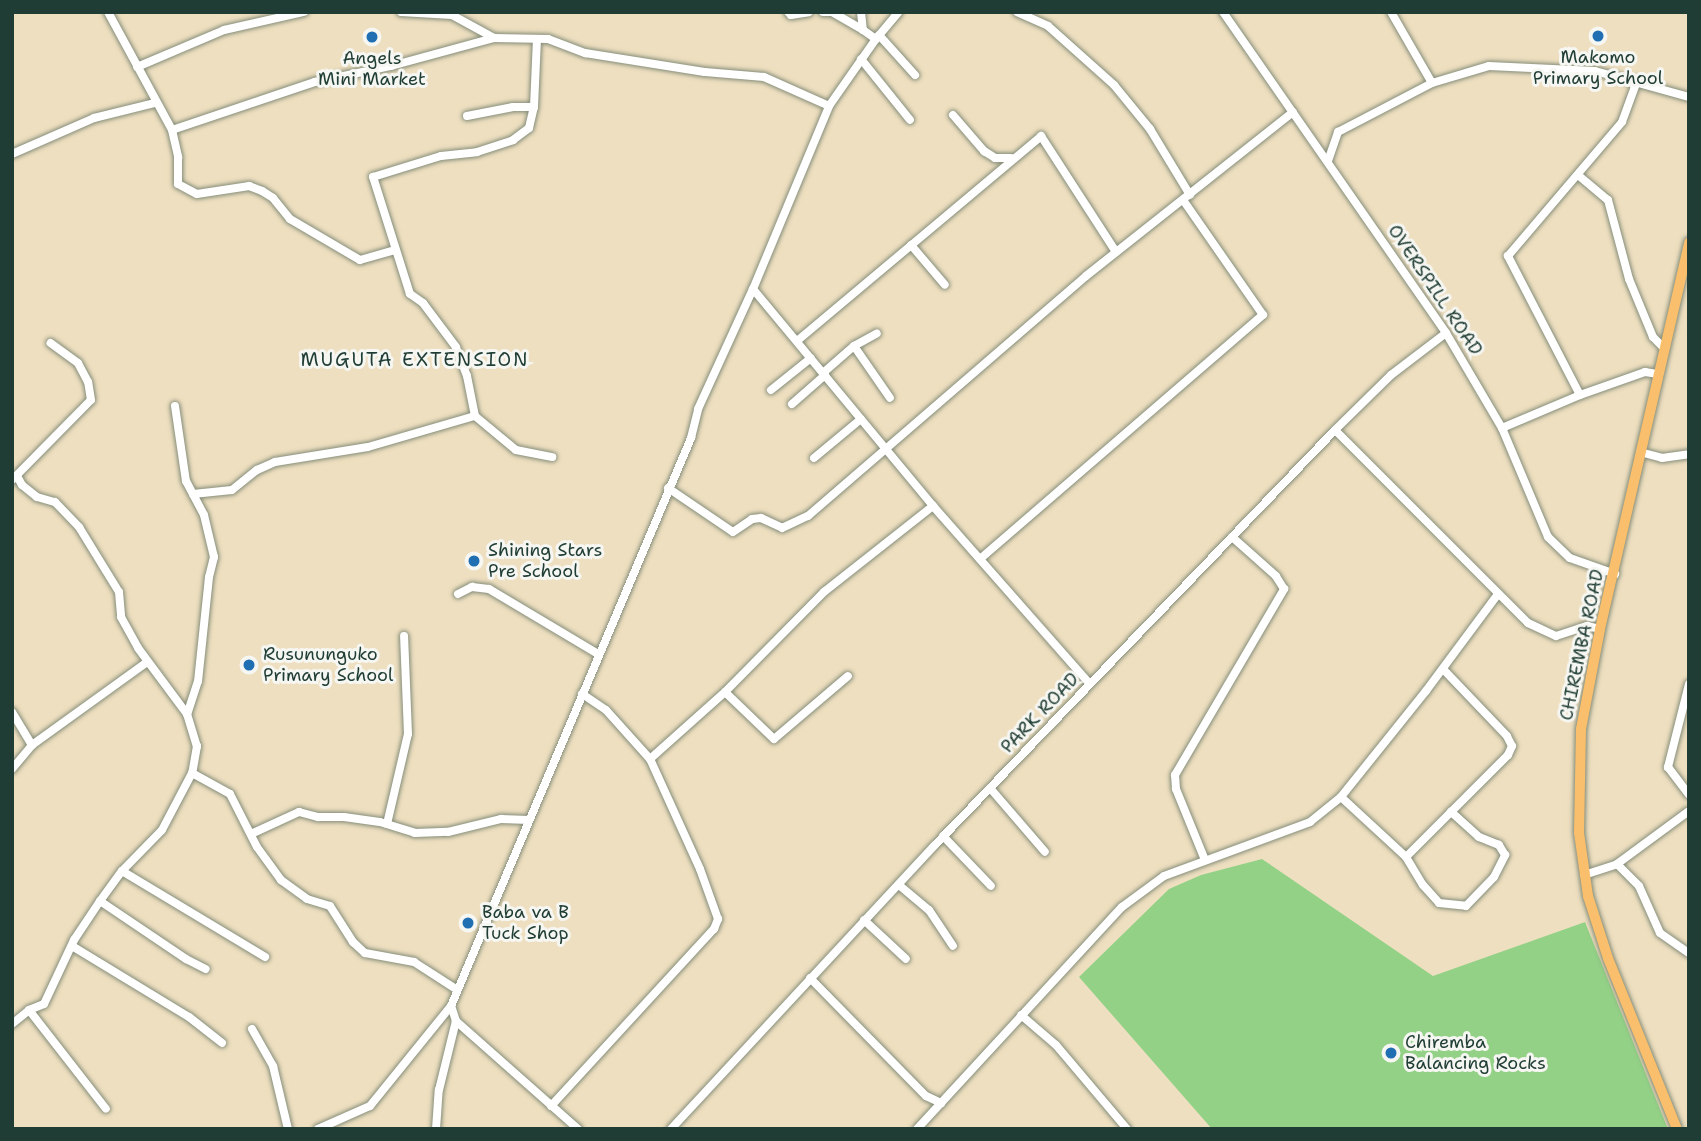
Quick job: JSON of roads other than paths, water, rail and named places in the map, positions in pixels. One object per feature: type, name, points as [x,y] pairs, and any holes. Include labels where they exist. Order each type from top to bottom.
[{"type":"main road","name":"CHIREMBA ROAD","points":[[1677,1129],[1608,958],[1584,875],[1579,833],[1580,729],[1657,374],[1689,243]]},
{"type":"street","points":[[108,12],[172,130],[178,156],[178,184],[197,194],[249,186],[273,198],[290,219],[360,260],[396,250]]},
{"type":"street","points":[[137,67],[224,30],[304,12]]},
{"type":"street","points":[[401,12],[452,15],[495,38]]},
{"type":"street","points":[[788,12],[791,15],[809,12]]},
{"type":"street","points":[[823,12],[832,12],[877,37],[915,75]]},
{"type":"street","points":[[861,12],[863,30]]},
{"type":"street","points":[[318,1129],[370,1106],[451,1006],[691,438],[698,409],[753,289],[829,106],[877,37],[899,12]]},
{"type":"street","points":[[980,559],[1264,315],[1186,198],[1146,122],[1114,85],[1048,26],[1017,12]]},
{"type":"street","name":"OVERSPILL ROAD","points":[[1223,12],[1446,333],[1502,428],[1548,537],[1570,558],[1615,574]]},
{"type":"street","points":[[1391,12],[1432,83]]},
{"type":"street","points":[[172,130],[315,82],[391,66],[495,38],[556,41],[584,52],[657,65],[764,77],[829,106]]},
{"type":"street","points":[[537,39],[534,107],[529,128],[513,140],[477,152],[442,156],[373,177],[410,294],[423,303],[458,352],[475,416],[516,450],[552,457]]},
{"type":"street","points":[[862,59],[910,120]]},
{"type":"street","points":[[1328,161],[1338,132],[1432,83],[1503,64],[1595,71],[1689,97]]},
{"type":"street","points":[[1580,395],[1508,256],[1622,122],[1637,81]]},
{"type":"street","points":[[12,155],[94,118],[155,103]]},
{"type":"street","points":[[467,116],[513,107],[534,107]]},
{"type":"street","points":[[668,488],[733,532],[752,519],[761,518],[782,528],[808,516],[965,378],[1116,252],[1293,112]]},
{"type":"street","points":[[953,115],[984,151],[995,158],[1011,158]]},
{"type":"street","points":[[797,341],[1011,158],[1041,136],[1116,252]]},
{"type":"street","points":[[1578,175],[1608,200],[1629,279],[1653,337],[1664,348]]},
{"type":"street","points":[[911,244],[946,285]]},
{"type":"street","points":[[753,289],[933,506],[1090,684]]},
{"type":"street","points":[[792,404],[854,346],[877,333]]},
{"type":"street","name":"PARK ROAD","points":[[671,1129],[943,836],[1335,430],[1391,375],[1446,333]]},
{"type":"street","points":[[12,1024],[29,1010],[44,1004],[72,946],[100,901],[122,871],[162,830],[192,773],[197,746],[187,714],[147,662],[121,617],[120,592],[79,527],[55,502],[37,497],[15,478],[91,400],[88,382],[78,363],[50,343]]},
{"type":"street","points":[[854,346],[890,398]]},
{"type":"street","points":[[771,390],[811,358]]},
{"type":"street","points":[[1502,428],[1580,395],[1645,372],[1657,374]]},
{"type":"street","points":[[175,406],[181,459],[207,525],[214,557],[209,577],[198,681],[187,714]]},
{"type":"street","points":[[193,494],[232,490],[257,470],[275,462],[368,447],[475,416]]},
{"type":"street","points":[[814,458],[861,419]]},
{"type":"street","points":[[1335,430],[1528,623],[1550,635],[1561,636],[1587,626],[1600,629]]},
{"type":"street","points":[[1640,452],[1662,458],[1689,454]]},
{"type":"street","points":[[650,759],[725,692],[824,592],[933,506]]},
{"type":"street","points":[[1205,860],[1176,789],[1175,775],[1284,589],[1276,576],[1232,537]]},
{"type":"street","points":[[458,594],[472,587],[489,589],[598,654]]},
{"type":"street","points":[[917,1129],[1122,906],[1164,876],[1310,822],[1341,797],[1443,669],[1498,594]]},
{"type":"street","points":[[387,824],[408,734],[404,636]]},
{"type":"street","points":[[12,769],[32,745],[147,662]]},
{"type":"street","points":[[1406,857],[1508,755],[1512,746],[1507,736],[1443,669]]},
{"type":"street","points":[[725,692],[774,739],[848,676]]},
{"type":"street","points":[[1689,684],[1668,767],[1689,795]]},
{"type":"street","points":[[551,1106],[714,929],[718,919],[700,869],[650,759],[606,710],[582,694]]},
{"type":"street","points":[[12,712],[32,745]]},
{"type":"street","points":[[192,773],[230,794],[251,834],[281,880],[307,899],[330,906],[360,949],[371,955],[414,962],[456,989]]},
{"type":"street","points":[[990,788],[1045,852]]},
{"type":"street","points":[[1341,797],[1406,857],[1423,885],[1439,903],[1466,906],[1494,877],[1505,855],[1499,845],[1479,836],[1451,812]]},
{"type":"street","points":[[1584,875],[1617,864],[1689,811]]},
{"type":"street","points":[[251,834],[299,812],[318,817],[344,817],[387,824],[408,832],[433,833],[493,820],[529,820]]},
{"type":"street","points":[[943,836],[991,886]]},
{"type":"street","points":[[1617,864],[1639,886],[1660,933],[1689,953]]},
{"type":"street","points":[[122,871],[265,957]]},
{"type":"street","points":[[899,885],[929,910],[953,946]]},
{"type":"street","points":[[100,901],[186,959],[206,969]]},
{"type":"street","points":[[864,920],[906,959]]},
{"type":"street","points":[[72,946],[189,1017],[222,1043]]},
{"type":"street","points":[[810,978],[926,1096],[941,1103]]},
{"type":"street","points":[[451,1006],[456,1021],[578,1129]]},
{"type":"street","points":[[29,1010],[106,1109]]},
{"type":"street","points":[[1021,1014],[1056,1045],[1127,1129]]},
{"type":"street","points":[[436,1129],[439,1090],[456,1021]]},
{"type":"street","points":[[252,1030],[273,1066],[288,1129]]},
{"type":"place","name":"Makomo Primary School","points":[[1598,36]]},
{"type":"place","name":"Angels Mini Market","points":[[372,37]]},
{"type":"place","name":"Shining Stars Pre School","points":[[474,561]]},
{"type":"place","name":"Rusununguko Primary School","points":[[249,665]]},
{"type":"place","name":"Baba va B Tuck Shop","points":[[468,923]]},
{"type":"place","name":"Chiremba Balancing Rocks","points":[[1391,1053]]},
{"type":"district","name":"MUGUTA EXTENSION","points":[[415,360]]}]
